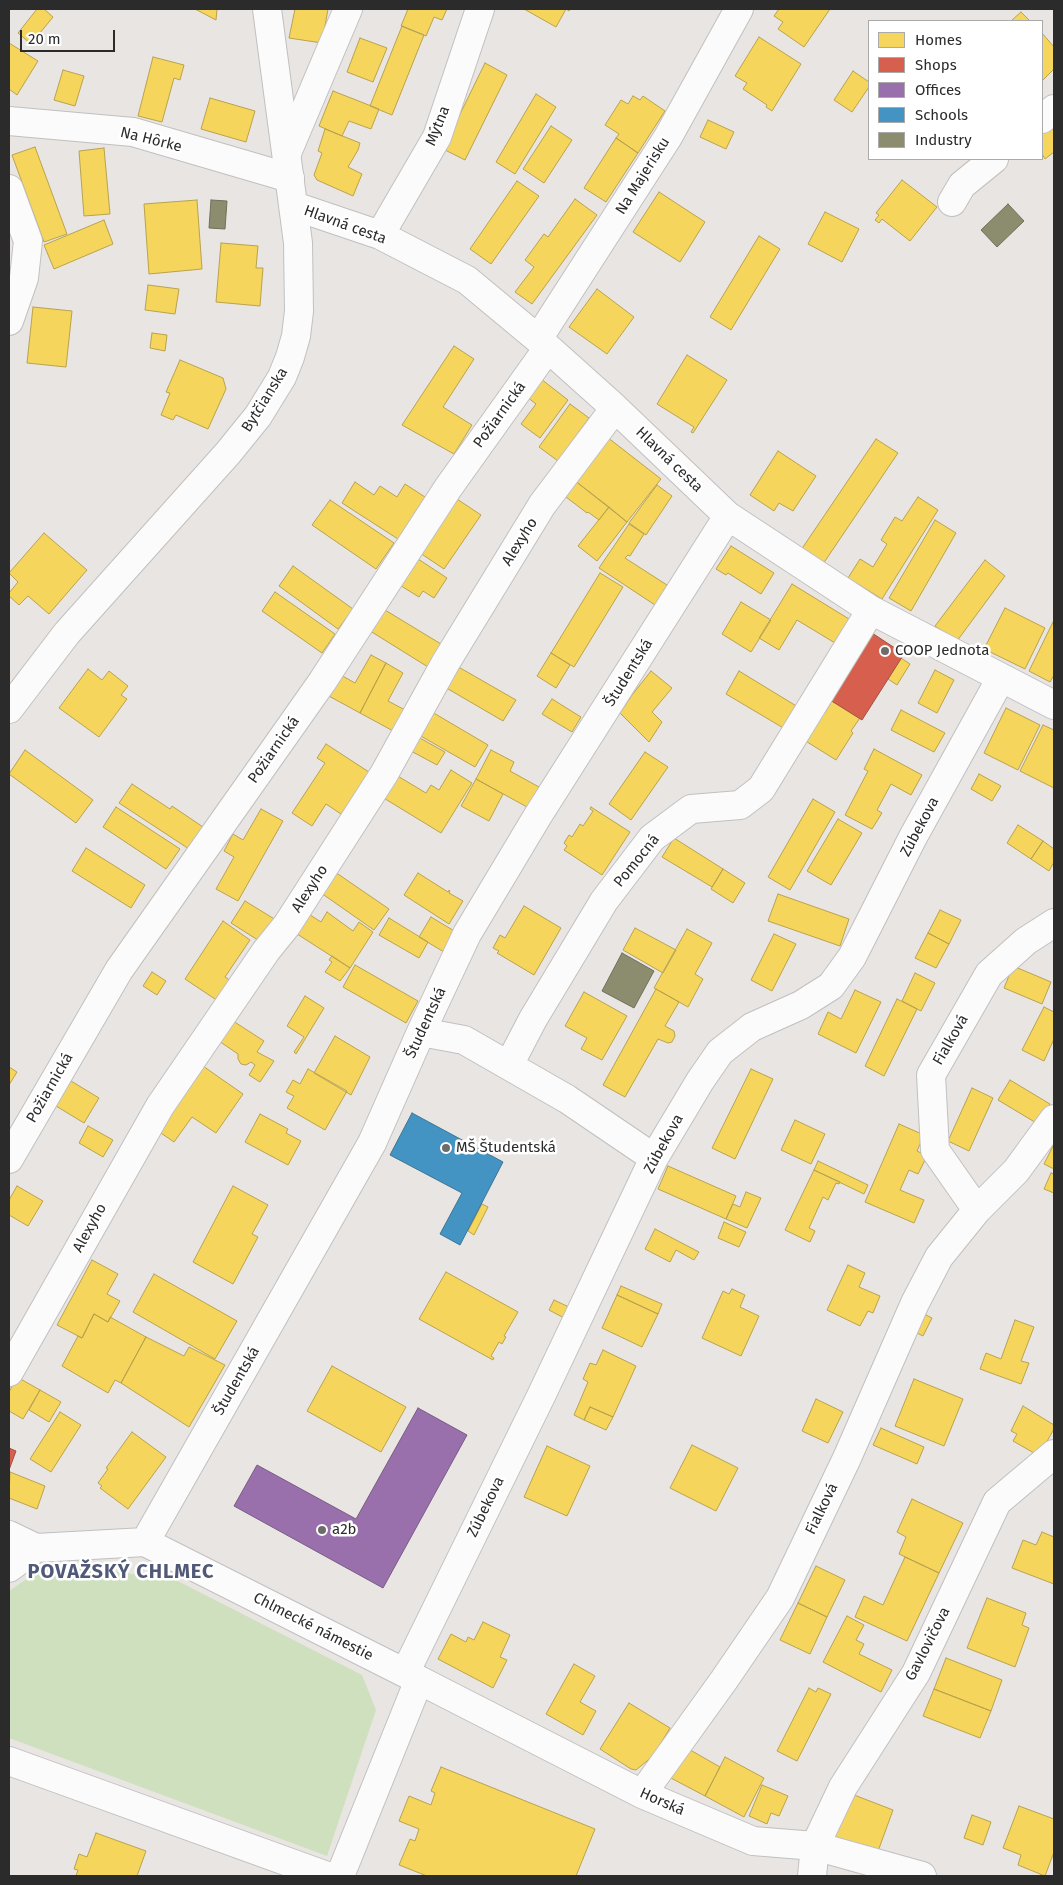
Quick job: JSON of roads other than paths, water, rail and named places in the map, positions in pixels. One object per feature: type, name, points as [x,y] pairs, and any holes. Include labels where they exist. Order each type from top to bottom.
[{"type":"street","name":"Bytčianska","points":[[9,709],[67,633],[228,453],[258,416],[282,377],[290,357],[296,336],[300,284],[294,206],[267,9]]},
{"type":"street","points":[[288,166],[348,9]]},
{"type":"street","name":"Mýtna","points":[[380,235],[437,137],[480,9]]},
{"type":"street","name":"Na Majerisku","points":[[543,343],[668,137],[739,9]]},
{"type":"street","points":[[1043,118],[1054,109]]},
{"type":"street","name":"Na Hôrke","points":[[9,121],[132,132],[288,166]]},
{"type":"street","points":[[952,202],[962,185],[993,160]]},
{"type":"street","points":[[9,189],[28,241],[24,278],[9,321]]},
{"type":"street","name":"Hlavná cesta","points":[[294,206],[380,235],[467,280],[543,343],[615,408],[728,516],[871,610],[1054,705]]},
{"type":"street","name":"Požiarnická","points":[[9,1159],[120,970],[322,682],[543,343]]},
{"type":"street","name":"Alexyho","points":[[9,1372],[160,1106],[266,951],[287,924],[384,774],[446,662],[542,505],[615,408]]},
{"type":"street","name":"Študentská","points":[[145,1542],[372,1143],[467,934],[537,817],[728,516]]},
{"type":"street","name":"Pomocná","points":[[508,1065],[533,1019],[604,901],[652,838],[690,809],[740,805],[760,789],[871,610]]},
{"type":"street","name":"Zúbekova","points":[[412,1676],[654,1158],[700,1081],[720,1052],[752,1027],[801,1006],[831,986],[852,957],[913,837],[1001,678]]},
{"type":"street","name":"Fialková","points":[[977,1210],[935,1150],[931,1075],[989,974],[1026,941],[1054,923]]},
{"type":"street","points":[[421,1032],[464,1040],[567,1099],[654,1158]]},
{"type":"street","name":"Fialková","points":[[642,1794],[780,1598],[847,1458],[915,1303],[939,1257],[977,1210],[1016,1171],[1054,1119]]},
{"type":"street","name":"Gavlovičova","points":[[812,1876],[815,1846],[843,1787],[916,1673],[997,1502],[1054,1454]]},
{"type":"street","points":[[9,1535],[36,1548],[9,1568]]},
{"type":"street","name":"Chlmecké námestie","points":[[36,1548],[145,1542],[412,1676]]},
{"type":"street","points":[[340,1876],[412,1676]]},
{"type":"street","name":"Horská","points":[[412,1676],[642,1794],[752,1841],[815,1846],[922,1876]]},
{"type":"street","points":[[9,1760],[327,1876]]},
{"type":"place","name":"COOP Jednota","points":[[885,651]]},
{"type":"place","name":"MŠ Študentská","points":[[446,1148]]},
{"type":"place","name":"a2b","points":[[322,1530]]},
{"type":"district","name":"POVAŽSKÝ CHLMEC","points":[[121,1572]]}]
